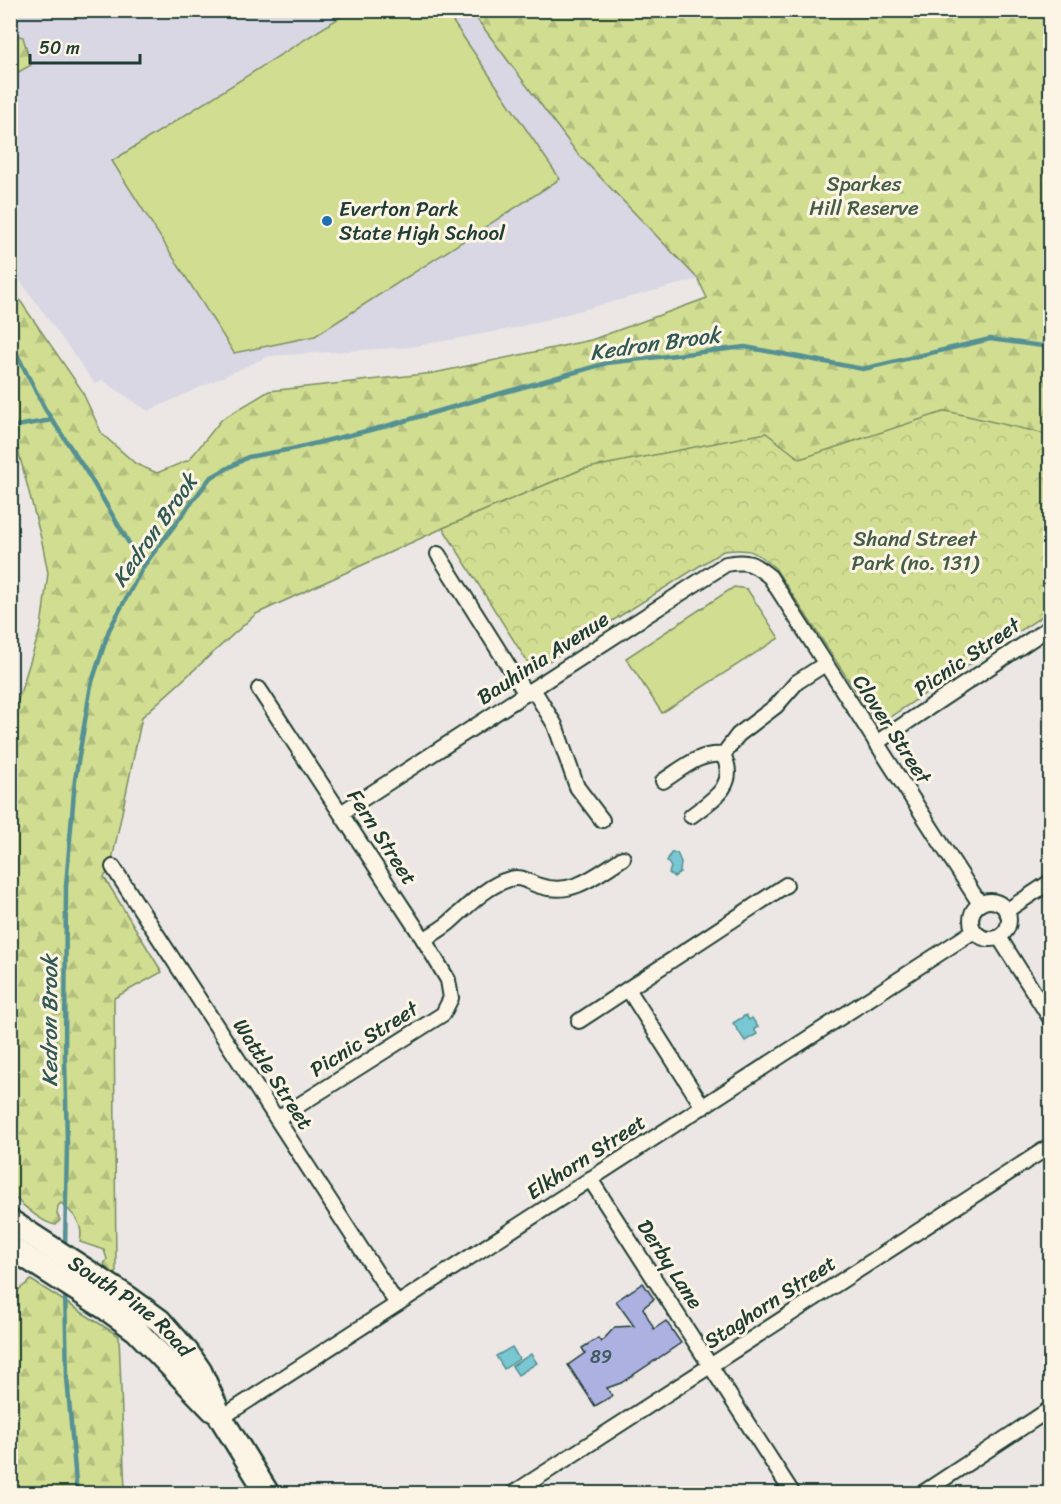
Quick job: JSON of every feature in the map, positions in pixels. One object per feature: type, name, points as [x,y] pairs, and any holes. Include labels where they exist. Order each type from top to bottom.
[{"type":"highway","name":"South Pine Road","points":[[12,1222],[160,1321],[200,1371],[221,1418],[268,1494]]},
{"type":"highway","name":"South Pine Road","points":[[12,1248],[107,1309],[148,1341],[221,1418]]},
{"type":"street","points":[[438,554],[529,691],[555,725],[577,787],[602,820]]},
{"type":"street","name":"Bauhinia Avenue","points":[[341,813],[726,564],[742,561],[756,565],[770,577]]},
{"type":"street","name":"Clover Street","points":[[770,577],[980,904]]},
{"type":"street","name":"Picnic Street","points":[[876,743],[1050,627]]},
{"type":"street","points":[[723,755],[738,735],[776,706],[796,682],[825,664]]},
{"type":"street","name":"Fern Street","points":[[259,689],[448,980],[451,998],[443,1014]]},
{"type":"street","points":[[663,781],[701,756],[712,753],[723,755]]},
{"type":"street","points":[[691,816],[717,796],[729,779],[728,765],[723,755]]},
{"type":"street","points":[[424,940],[450,922],[466,905],[503,881],[513,878],[525,879],[540,887],[574,888],[623,858]]},
{"type":"street","name":"Wattle Street","points":[[113,867],[397,1304]]},
{"type":"street","points":[[1006,911],[1050,882]]},
{"type":"street","points":[[579,1021],[786,885]]},
{"type":"street","points":[[992,902],[1002,906],[1006,911],[1008,923],[1004,933],[999,937],[983,938],[974,932],[971,917],[980,904],[992,902]]},
{"type":"street","name":"Elkhorn Street","points":[[221,1418],[974,932]]},
{"type":"street","points":[[999,937],[1050,1018]]},
{"type":"street","points":[[628,988],[703,1107]]},
{"type":"street","name":"Picnic Street","points":[[277,1119],[443,1014]]},
{"type":"street","name":"Staghorn Street","points":[[512,1494],[1050,1146]]},
{"type":"street","name":"Derby Lane","points":[[590,1179],[793,1494]]},
{"type":"street","points":[[921,1494],[1050,1409]]},
{"type":"shaded area","name":"Everton Park State High School","points":[[10,11],[471,11],[577,153],[698,279],[515,328],[410,347],[269,356],[148,411],[102,380],[95,384],[11,268]]},
{"type":"green space","points":[[445,10],[560,179],[315,336],[234,353],[112,161],[350,11]]},
{"type":"green space","name":"Sparkes Hill Reserve","points":[[471,11],[1050,11],[1050,438],[1041,433],[866,437],[800,460],[583,469],[443,528],[256,614],[142,717],[110,870],[104,877],[162,972],[114,998],[116,1276],[106,1270],[104,1264],[107,1259],[104,1250],[80,1242],[81,1230],[77,1220],[61,1203],[57,1214],[60,1220],[56,1225],[39,1217],[11,1195],[11,722],[41,627],[48,573],[11,423],[10,286],[81,389],[102,434],[136,464],[157,473],[189,460],[222,419],[269,391],[434,373],[591,340],[707,298],[698,279],[577,153]]},
{"type":"green space","points":[[11,34],[23,37],[31,65],[15,74],[11,74]]},
{"type":"green space","name":"Shand Street Park (no. 131)","points":[[946,411],[1041,433],[1050,438],[1050,611],[878,725],[775,568],[757,554],[746,550],[723,551],[533,671],[443,528],[583,469],[766,433],[800,459]]},
{"type":"green space","points":[[734,587],[747,589],[779,638],[662,713],[626,658]]},
{"type":"green space","points":[[31,1280],[119,1336],[125,1493],[11,1493],[11,1296]]},
{"type":"water","points":[[671,853],[677,853],[681,862],[680,872],[674,877],[669,873],[671,867],[667,861]]},
{"type":"water","points":[[746,1015],[749,1020],[752,1018],[758,1027],[754,1029],[757,1034],[745,1041],[733,1023]]},
{"type":"water","points":[[512,1347],[519,1359],[504,1369],[496,1356]]},
{"type":"water","points":[[531,1354],[537,1363],[518,1375],[512,1366]]},
{"type":"building","points":[[643,1283],[654,1299],[643,1308],[654,1329],[666,1321],[681,1343],[621,1383],[607,1388],[612,1396],[595,1406],[568,1365],[585,1353],[582,1348],[598,1338],[601,1342],[615,1327],[634,1326],[616,1301]]},
{"type":"waterway","name":"Kedron Brook","points":[[65,1248],[66,886],[75,780],[91,685],[109,630],[143,567],[210,478],[248,457],[383,427],[607,363],[745,347],[863,369],[990,339],[1050,347]]},
{"type":"waterway","points":[[10,341],[45,409],[90,477],[143,567]]},
{"type":"waterway","points":[[10,427],[52,420]]},
{"type":"waterway","name":"Kedron Brook","points":[[65,1290],[67,1377],[77,1494]]},
{"type":"place","name":"Everton Park State High School","points":[[327,221]]}]
